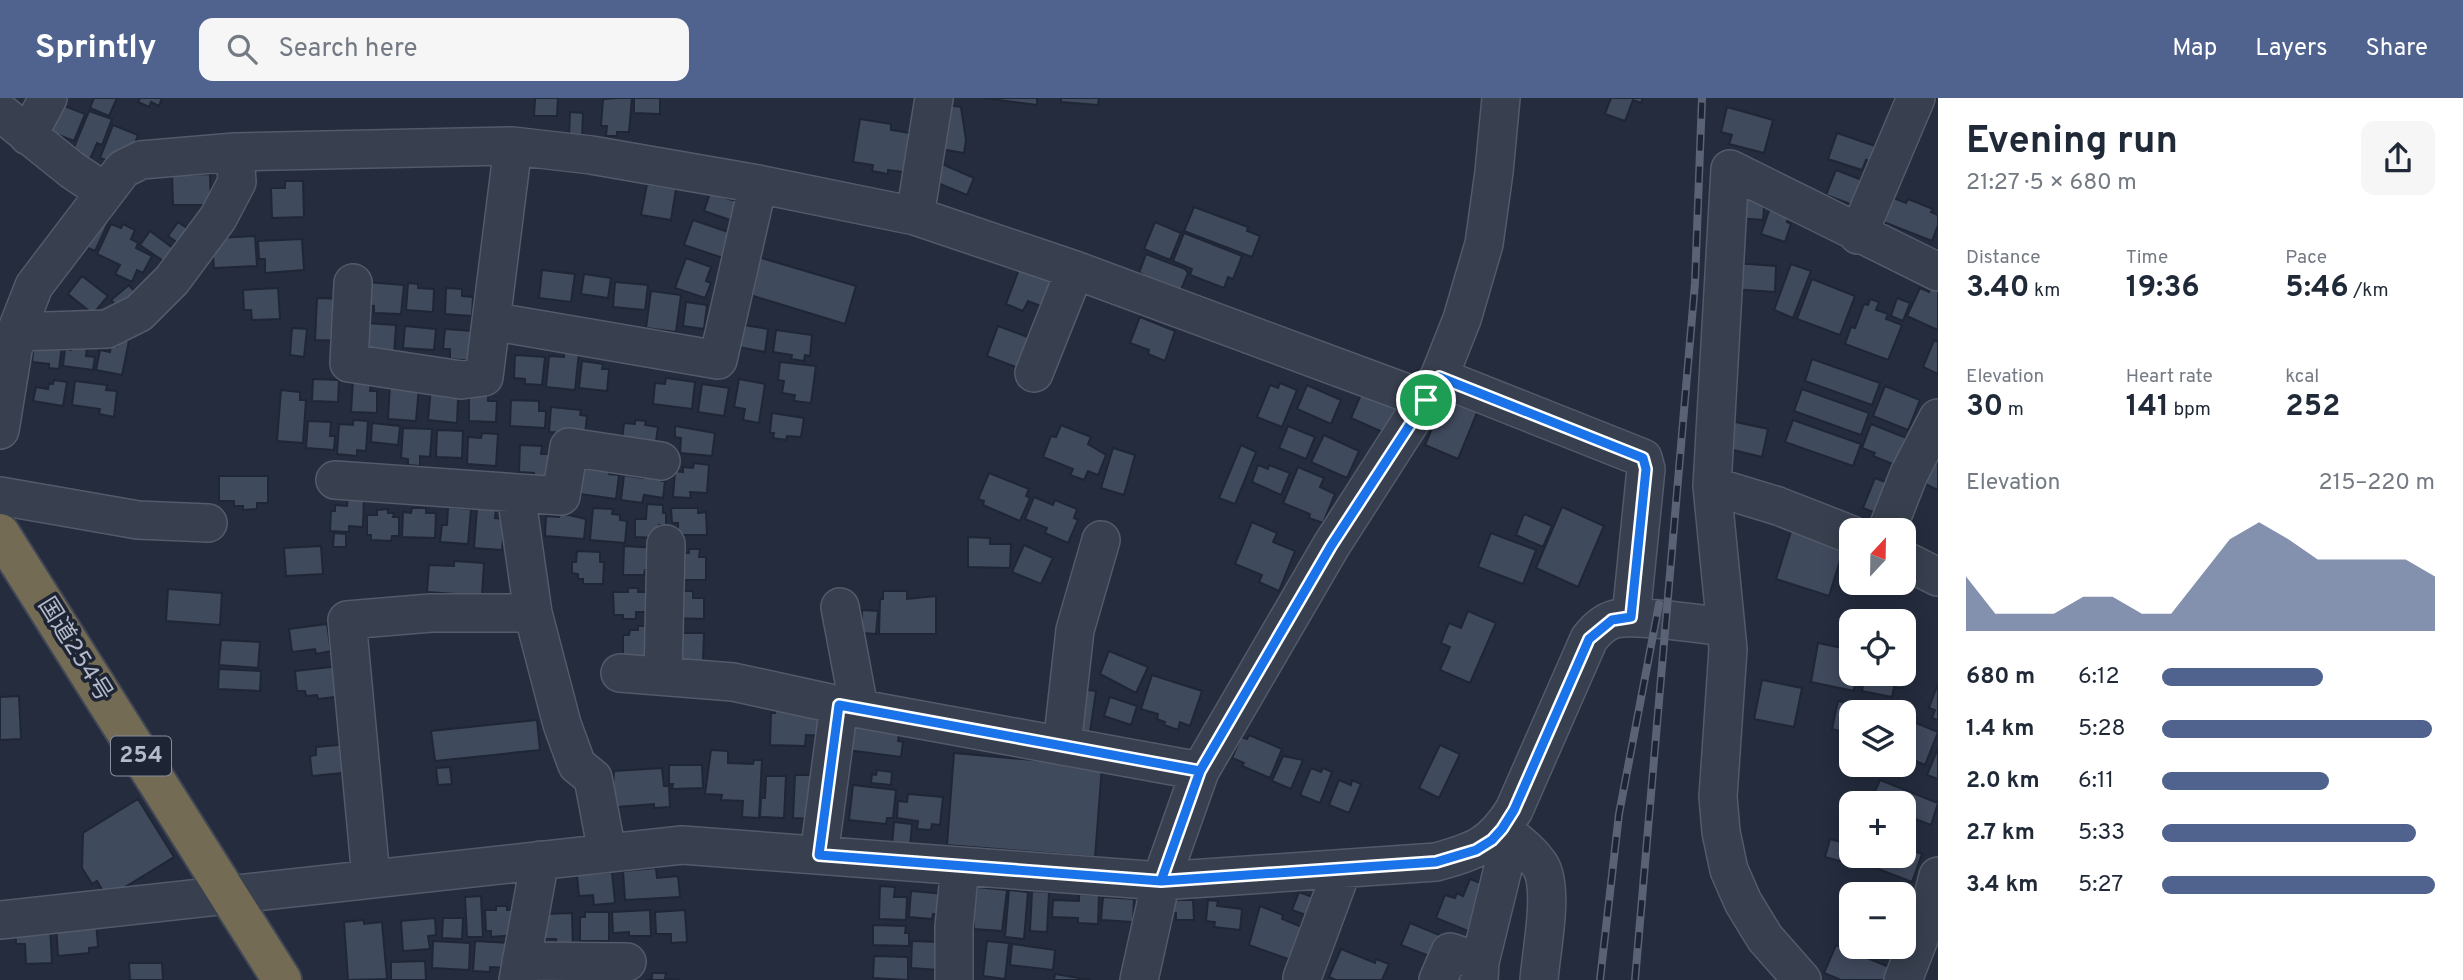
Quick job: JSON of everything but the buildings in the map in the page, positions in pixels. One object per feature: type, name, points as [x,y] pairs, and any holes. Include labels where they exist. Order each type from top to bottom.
[{"type":"highway","name":"国道254号","points":[[0,533],[282,980]]},
{"type":"street","points":[[28,136],[48,98]]},
{"type":"street","points":[[915,216],[934,98]]},
{"type":"street","points":[[1139,980],[1161,881],[1200,771],[1331,546],[1433,388],[1462,319],[1484,244],[1501,98]]},
{"type":"street","points":[[1858,235],[1917,98],[1938,103]]},
{"type":"street","points":[[0,111],[28,136],[104,192]]},
{"type":"street","points":[[0,430],[16,332],[34,286],[123,169],[141,160],[235,152],[513,146],[591,155],[758,184],[915,216],[1643,458],[1646,469],[1631,617]]},
{"type":"street","points":[[353,283],[349,363],[461,380],[484,377],[513,146]]},
{"type":"street","points":[[16,332],[107,329],[139,313],[172,280],[218,218],[237,182],[235,152]]},
{"type":"street","points":[[1802,980],[1765,938],[1743,902],[1730,870],[1721,832],[1719,773],[1728,649],[1712,486],[1730,169],[1858,235],[1938,272]]},
{"type":"street","points":[[491,321],[718,360],[758,184]]},
{"type":"street","points":[[1034,373],[1075,270]]},
{"type":"street","points":[[1892,518],[1909,474],[1938,418]]},
{"type":"street","points":[[335,480],[561,496],[569,447],[661,461]]},
{"type":"street","points":[[1712,486],[1778,506],[1839,530]]},
{"type":"street","points":[[516,494],[533,613],[562,724],[578,765],[593,778],[607,852]]},
{"type":"street","points":[[0,496],[138,520],[208,523]]},
{"type":"street","points":[[1062,746],[1075,630],[1101,540]]},
{"type":"street","points":[[663,676],[666,544]]},
{"type":"street","points":[[1916,566],[1938,577]]},
{"type":"street","points":[[819,855],[849,707],[841,607]]},
{"type":"street","points":[[371,878],[347,620],[431,613],[533,613]]},
{"type":"street","points":[[0,920],[682,845],[1161,881],[1436,862],[1476,850],[1492,840],[1502,829],[1514,810],[1589,639],[1612,620],[1631,617],[1725,627]]},
{"type":"street","points":[[620,673],[733,682],[849,707],[1200,771]]},
{"type":"street","points":[[1438,980],[1450,952],[1479,971],[1506,856],[1502,829]]},
{"type":"street","points":[[1502,829],[1530,853],[1544,875],[1546,895],[1539,980]]},
{"type":"street","points":[[540,859],[520,971],[627,962]]},
{"type":"street","points":[[954,980],[954,927],[960,866]]},
{"type":"street","points":[[1302,978],[1342,870]]},
{"type":"street","points":[[1903,980],[1928,916],[1938,876]]},
{"type":"railway","points":[[1635,980],[1695,283],[1702,98]]},
{"type":"railway","points":[[1600,980],[1619,814],[1659,604]]},
{"type":"route","points":[[1426,400],[1331,546],[1265,655],[1200,771],[1161,881],[819,855],[839,705],[1200,771],[1180,826],[1161,881],[1436,862],[1476,850],[1492,840],[1514,810],[1589,639],[1595,631],[1612,620],[1631,617],[1646,469],[1643,458],[1439,377],[1426,400]]}]
